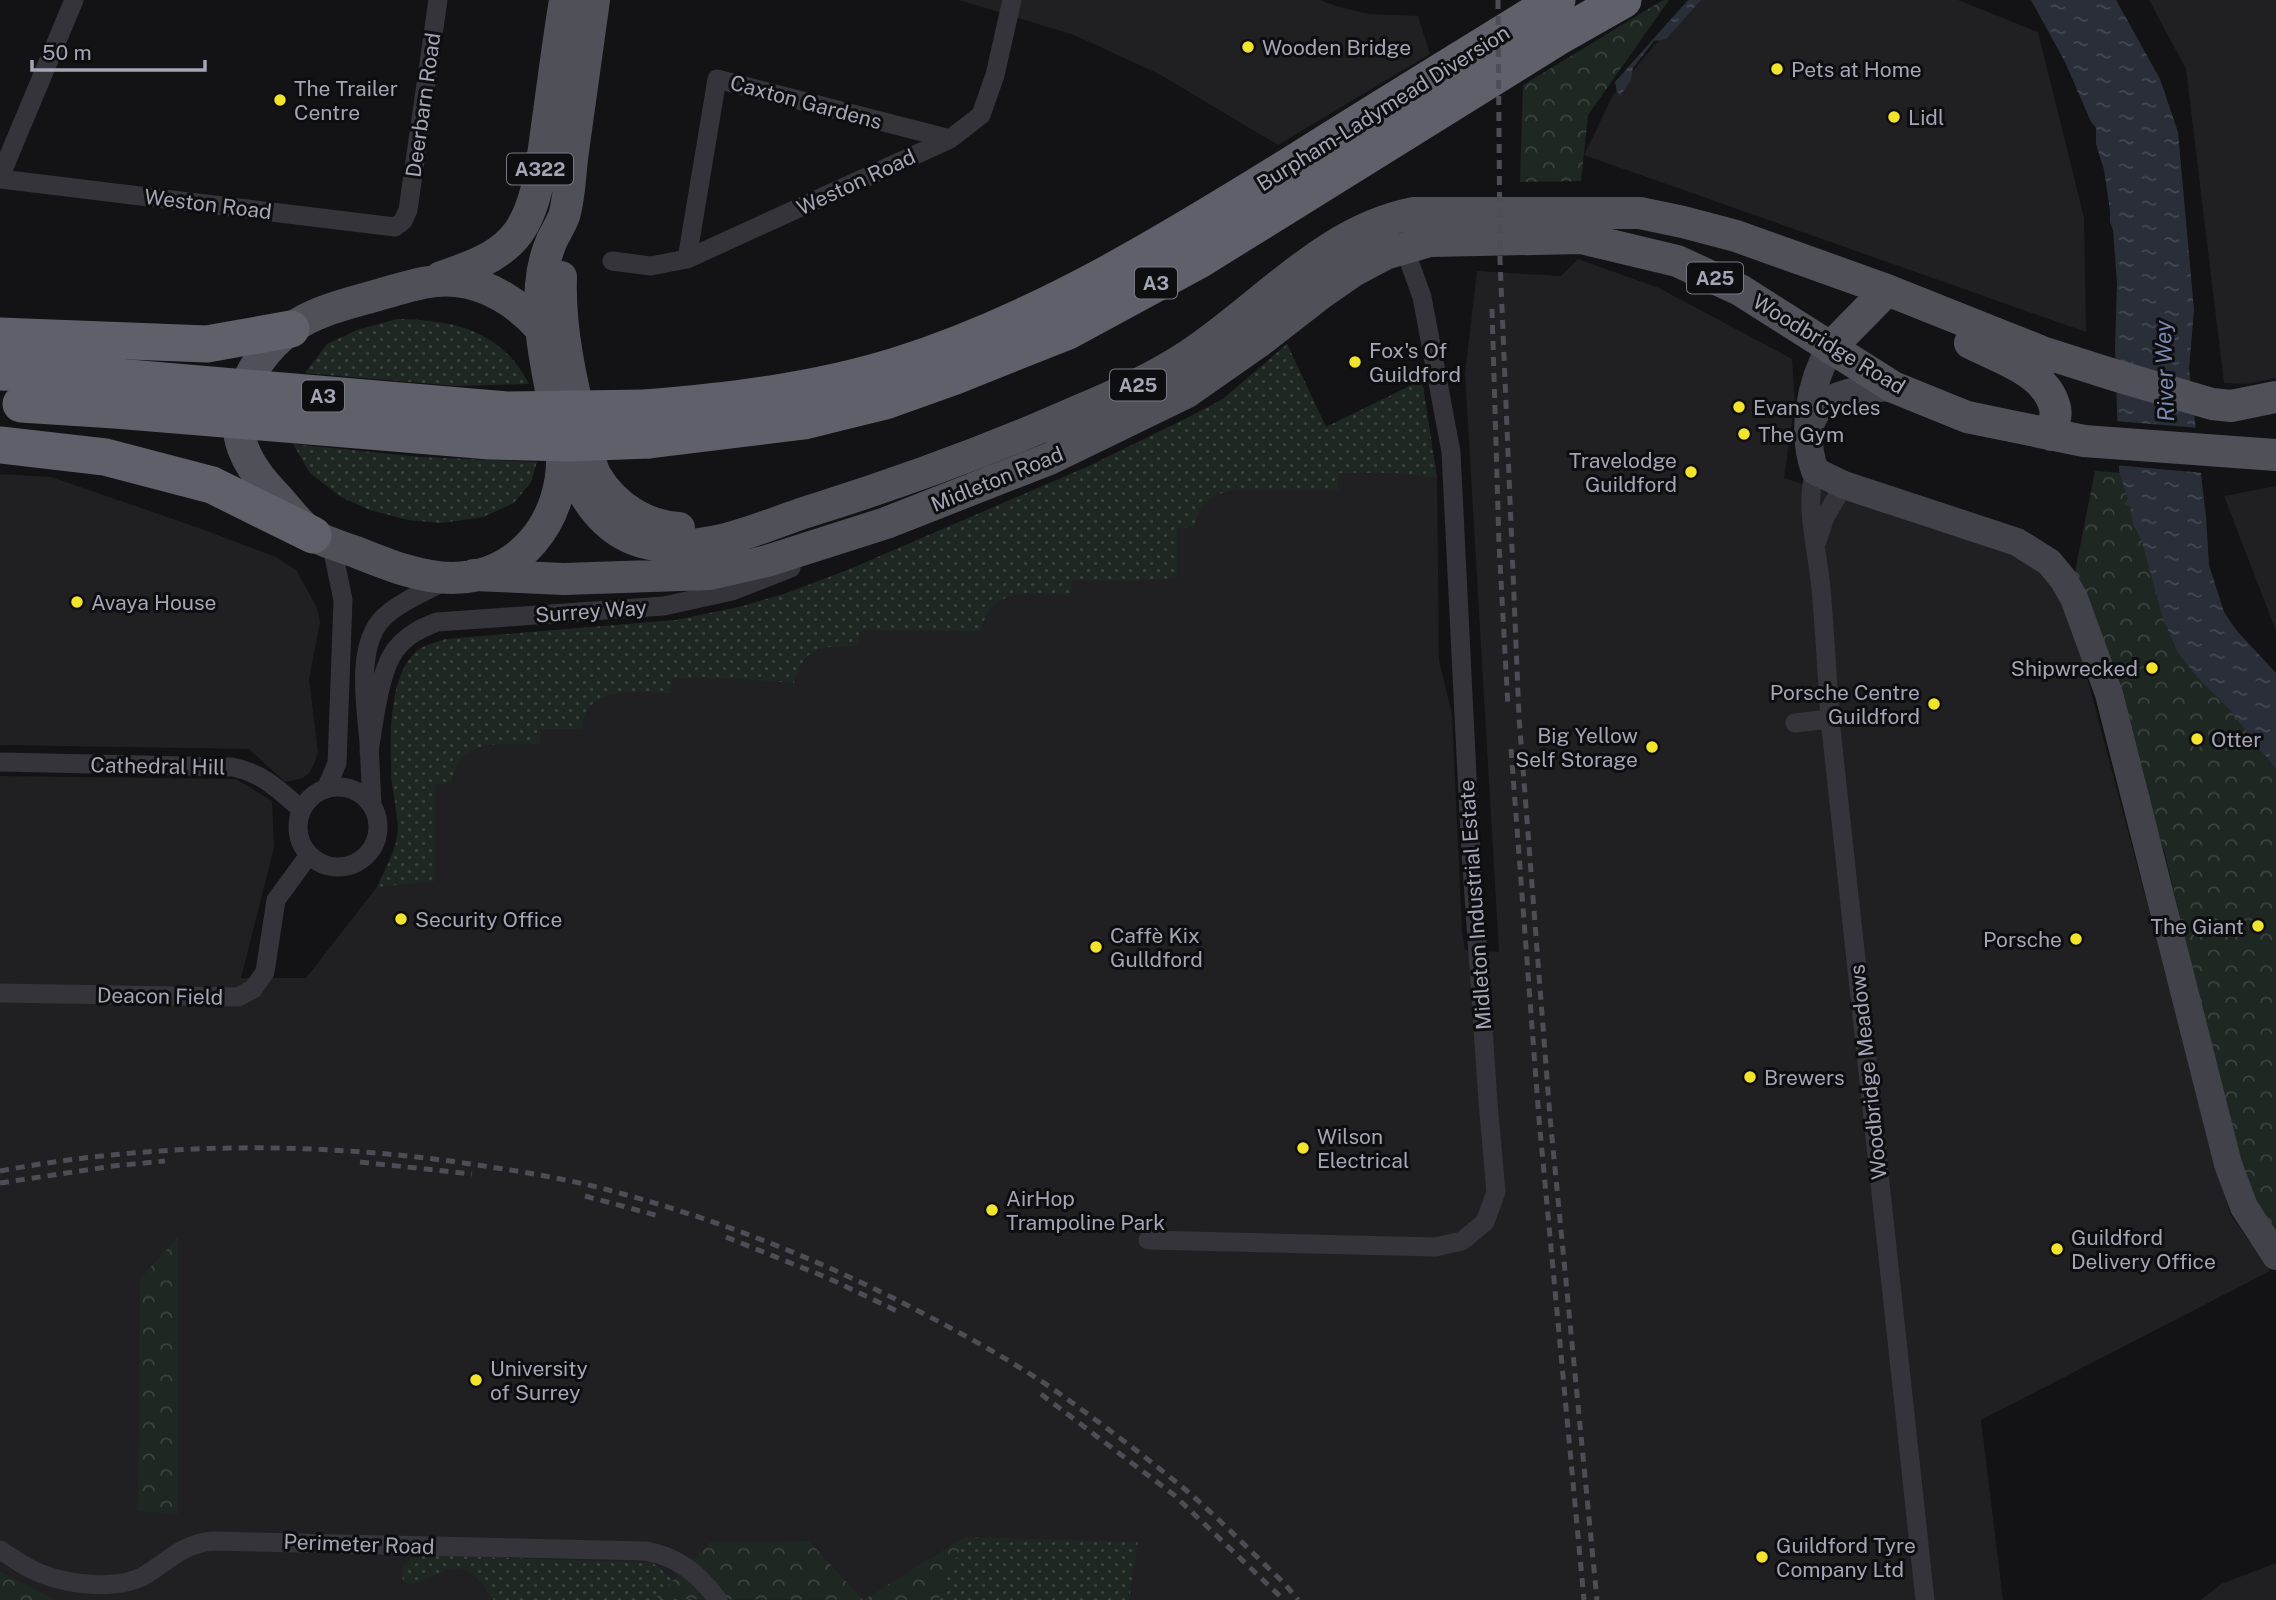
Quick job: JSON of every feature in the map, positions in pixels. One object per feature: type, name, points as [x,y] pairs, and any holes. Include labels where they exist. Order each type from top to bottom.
[{"type":"highway","name":"Burpham-Ladymead Diversion","points":[[647,424],[723,401],[799,389],[884,369],[987,332],[1167,242],[1557,0]]},
{"type":"highway","name":"A3","points":[[0,372],[117,377],[647,424],[804,421],[864,406],[955,376],[1068,331],[1199,260],[1556,38],[1623,0]]},
{"type":"highway","points":[[0,335],[207,344],[291,329]]},
{"type":"highway","name":"A3","points":[[10,404],[129,411],[490,441],[569,443],[647,424]]},
{"type":"highway","points":[[0,445],[105,457],[212,485],[322,538]]},
{"type":"main road","name":"A322","points":[[430,281],[478,264],[494,255],[513,240],[525,220],[540,166],[565,0]]},
{"type":"main road","points":[[594,0],[564,216],[561,312],[578,410],[592,468],[601,484],[629,511],[663,527],[692,528],[779,520]]},
{"type":"main road","name":"Midleton Road","points":[[562,454],[590,503],[600,516],[618,531],[643,542],[669,545],[728,539],[968,456],[1139,384],[1183,359],[1227,328],[1318,255],[1364,228],[1414,213],[1471,226]]},
{"type":"main road","name":"A25","points":[[1471,226],[1517,225],[1640,213],[1683,222],[1736,236],[1887,289],[2045,353],[2221,405],[2261,416],[2276,417]]},
{"type":"main road","points":[[463,576],[498,567],[518,555],[535,541],[555,507],[562,454],[540,328],[541,283],[551,242],[564,216]]},
{"type":"main road","name":"Woodbridge Road","points":[[1517,225],[1676,261],[1740,289],[1893,387],[1967,418],[2084,440],[2274,455]]},
{"type":"main road","name":"Midleton Road","points":[[322,538],[382,563],[419,573],[463,576],[564,579],[710,574],[767,561],[886,523],[1049,459],[1188,392],[1331,286],[1385,254],[1430,242],[1471,226]]},
{"type":"main road","points":[[322,538],[258,476],[242,445],[240,405],[250,375],[264,354],[291,329],[314,315],[430,281],[456,281],[485,288],[515,304],[540,328]]},
{"type":"main road","points":[[1830,348],[1887,289]]},
{"type":"main road","name":"A25","points":[[1925,304],[1947,331],[2024,370],[2048,388],[2056,410],[2051,435]]},
{"type":"main road","name":"A25","points":[[2221,405],[2276,395]]},
{"type":"main road","name":"A25","points":[[2221,405],[2276,404]]},
{"type":"street","points":[[0,178],[74,0]]},
{"type":"street","name":"Deerbarn Road","points":[[408,210],[438,0]]},
{"type":"street","name":"Weston Road","points":[[612,261],[651,266],[687,259],[950,139],[981,116],[995,75],[1012,0]]},
{"type":"street","name":"Caxton Gardens","points":[[687,259],[717,79],[950,139]]},
{"type":"street","name":"Weston Road","points":[[0,178],[395,226],[403,221],[408,210]]},
{"type":"street","name":"Midleton Industrial Estate","points":[[1148,1240],[1435,1247],[1462,1241],[1485,1222],[1496,1192],[1470,835],[1451,452],[1422,297],[1404,247]]},
{"type":"street","name":"Woodbridge Meadows","points":[[1830,348],[1816,380],[1808,430],[1810,456],[1815,471],[1811,485],[1830,719],[1925,1600]]},
{"type":"street","points":[[1808,430],[1820,407],[1833,399],[1868,388],[1893,387]]},
{"type":"street","points":[[1815,471],[1844,485],[2017,542],[2049,562],[2063,579],[2074,598],[2109,694],[2228,1164],[2245,1207],[2276,1256]]},
{"type":"street","name":"Woodbridge Meadows","points":[[1816,543],[1825,517],[1844,485]]},
{"type":"street","name":"Surrey Way","points":[[369,751],[381,684],[394,650],[418,629],[437,622],[664,606],[732,591],[808,561],[886,523]]},
{"type":"street","points":[[322,538],[343,600],[337,763],[326,789]]},
{"type":"street","name":"Surrey Way","points":[[372,806],[365,684],[370,638],[382,619],[393,611],[463,576]]},
{"type":"street","points":[[1795,723],[1830,719]]},
{"type":"street","name":"Cathedral Hill","points":[[0,762],[232,767],[251,771],[267,780],[302,810]]},
{"type":"street","points":[[326,789],[357,792],[372,806],[377,818],[375,844],[368,854],[345,867],[332,867],[309,855],[299,833],[302,810],[316,794],[326,789]]},
{"type":"street","name":"Deacon Field","points":[[0,993],[238,997],[253,989],[265,972],[276,901],[309,855]]},
{"type":"street","name":"Perimeter Road","points":[[0,1550],[41,1574],[77,1583],[110,1584],[133,1581],[188,1546],[226,1540],[645,1551],[665,1555],[681,1563],[704,1582],[718,1600]]},
{"type":"shaded area","points":[[959,0],[1320,0],[1368,14],[1418,16],[1430,54],[1278,145],[1161,75],[1074,35]]},
{"type":"shaded area","points":[[1692,0],[1958,0],[2038,32],[2084,218],[2086,332],[1584,155],[1613,95]]},
{"type":"shaded area","points":[[2149,0],[2276,0],[2276,378],[2247,384],[2224,383],[2186,69]]},
{"type":"shaded area","points":[[1578,259],[1659,288],[1792,359],[1795,401],[1784,478],[2000,549],[2039,567],[2062,601],[2084,666],[2230,1214],[2270,1271],[1981,1420],[2003,1600],[0,1600],[0,776],[236,779],[272,801],[274,847],[241,978],[306,978],[377,887],[396,845],[398,827],[391,778],[391,739],[396,688],[405,665],[418,649],[446,639],[676,620],[739,607],[787,593],[850,569],[1089,466],[1191,416],[1223,399],[1287,344],[1326,427],[1422,380],[1437,478],[1439,661],[1452,714],[1462,931],[1465,950],[1499,952],[1465,374],[1477,271],[1561,276]]},
{"type":"shaded area","points":[[0,474],[51,477],[276,557],[297,571],[317,608],[320,622],[309,679],[318,752],[309,773],[303,778],[285,782],[249,749],[0,745]]},
{"type":"shaded area","points":[[2276,486],[2276,631],[2224,496]]},
{"type":"shaded area","points":[[2276,1563],[2276,1600],[2201,1600],[2221,1584]]},
{"type":"green space","points":[[1663,0],[1669,0],[1588,115],[1581,181],[1520,182],[1523,85]]},
{"type":"green space","points":[[397,319],[438,322],[474,332],[505,351],[529,384],[457,386],[305,373],[327,344],[357,330]]},
{"type":"green space","points":[[1287,344],[1326,427],[1422,380],[1437,478],[1398,473],[1338,473],[1338,490],[1226,492],[1207,501],[1199,512],[1194,527],[1177,528],[1177,578],[1072,580],[1071,595],[1016,595],[994,605],[986,616],[981,631],[859,630],[858,646],[835,646],[817,650],[803,661],[794,683],[729,678],[672,678],[671,693],[625,692],[602,698],[593,703],[586,712],[582,729],[540,729],[540,744],[485,746],[464,757],[456,768],[451,783],[435,784],[435,881],[377,887],[391,858],[397,835],[391,748],[392,711],[400,676],[407,662],[420,649],[446,639],[676,620],[739,607],[787,593],[850,569],[1089,466],[1191,416],[1223,399]]},
{"type":"green space","points":[[293,444],[420,457],[537,462],[531,482],[514,503],[483,517],[442,523],[408,520],[370,510],[341,497],[310,473]]},
{"type":"green space","points":[[2095,471],[2138,474],[2276,762],[2276,1237],[2247,1193],[2165,854],[2075,572]]},
{"type":"green space","points":[[178,1237],[178,1514],[138,1511],[140,1279]]},
{"type":"green space","points":[[965,1537],[1138,1542],[1129,1600],[938,1600]]},
{"type":"green space","points":[[965,1537],[938,1600],[863,1600]]},
{"type":"green space","points":[[809,1541],[863,1600],[655,1599],[711,1542]]},
{"type":"green space","points":[[421,1555],[653,1563],[698,1600],[494,1600],[475,1576],[459,1569],[450,1569],[419,1582],[404,1582],[402,1572],[405,1564]]},
{"type":"green space","points":[[0,1571],[55,1600],[0,1600]]},
{"type":"water","points":[[1688,0],[1701,0],[1666,39],[1654,41],[1633,68],[1631,80],[1620,96],[1615,82]]},
{"type":"water","name":"River Wey","points":[[2031,0],[2116,0],[2160,79],[2178,132],[2194,310],[2189,369],[2209,565],[2224,612],[2237,631],[2276,673],[2276,769],[2229,709],[2178,653],[2163,618],[2141,539],[2133,524],[2130,506],[2124,504],[2128,499],[2119,471],[2115,348],[2117,283],[2104,170],[2096,144],[2096,128],[2065,62]]},
{"type":"pier","points":[[2114,421],[2199,428],[2204,473],[2115,465]]},
{"type":"railway","points":[[1498,0],[1500,260],[1519,717],[1550,1117],[1597,1600]]},
{"type":"railway","points":[[1492,309],[1499,544],[1508,707]]},
{"type":"railway","points":[[1511,749],[1539,1119],[1584,1600]]},
{"type":"railway","points":[[0,1171],[60,1161],[181,1150],[242,1148],[363,1152],[424,1158],[554,1178],[606,1189],[694,1215],[798,1254],[865,1285],[962,1334],[1024,1370],[1093,1418],[1181,1486],[1284,1583],[1298,1600]]},
{"type":"railway","points":[[0,1183],[165,1161]]},
{"type":"railway","points":[[360,1162],[472,1174]]},
{"type":"railway","points":[[585,1196],[659,1216]]},
{"type":"railway","points":[[726,1237],[828,1278],[899,1312]]},
{"type":"railway","points":[[1041,1394],[1174,1495],[1284,1600]]},
{"type":"place","name":"Wooden Bridge","points":[[1248,47]]},
{"type":"place","name":"Pets at Home","points":[[1777,69]]},
{"type":"place","name":"The Trailer Centre","points":[[280,100]]},
{"type":"place","name":"Lidl","points":[[1894,117]]},
{"type":"place","name":"Fox's Of Guildford","points":[[1355,362]]},
{"type":"place","name":"Evans Cycles","points":[[1739,407]]},
{"type":"place","name":"The Gym","points":[[1744,434]]},
{"type":"place","name":"Travelodge Guildford","points":[[1691,472]]},
{"type":"place","name":"Avaya House","points":[[77,602]]},
{"type":"place","name":"Shipwrecked","points":[[2152,668]]},
{"type":"place","name":"Porsche Centre Guildford","points":[[1934,704]]},
{"type":"place","name":"Otter","points":[[2197,739]]},
{"type":"place","name":"Big Yellow Self Storage","points":[[1652,747]]},
{"type":"place","name":"Security Office","points":[[401,919]]},
{"type":"place","name":"The Giant","points":[[2258,926]]},
{"type":"place","name":"Porsche","points":[[2076,939]]},
{"type":"place","name":"Caffè Kix Gulldford","points":[[1096,947]]},
{"type":"place","name":"Brewers","points":[[1750,1077]]},
{"type":"place","name":"Wilson Electrical","points":[[1303,1148]]},
{"type":"place","name":"AirHop Trampoline Park","points":[[992,1210]]},
{"type":"place","name":"Guildford Delivery Office","points":[[2057,1249]]},
{"type":"place","name":"University of Surrey","points":[[476,1380]]},
{"type":"place","name":"Guildford Tyre Company Ltd","points":[[1762,1557]]}]
